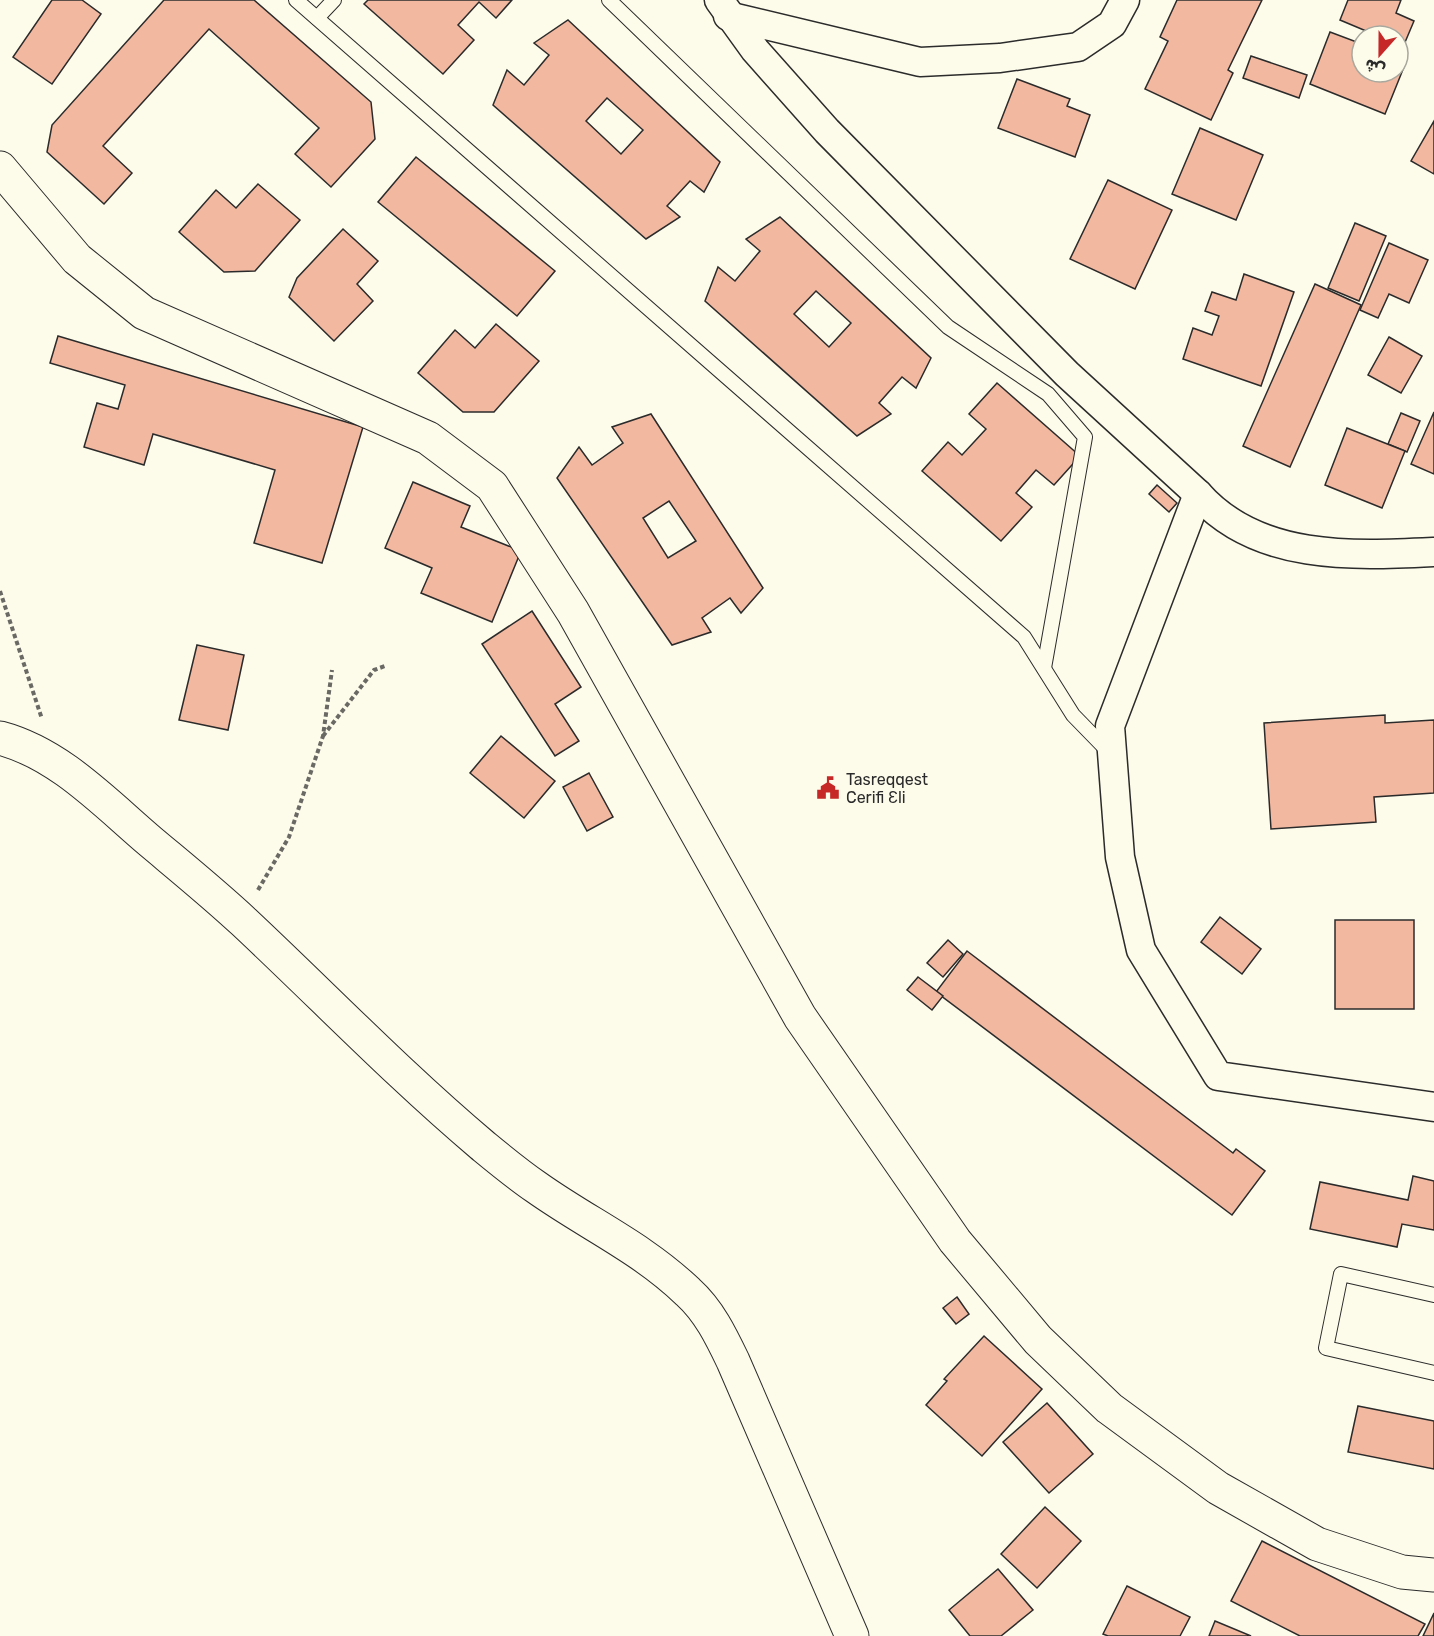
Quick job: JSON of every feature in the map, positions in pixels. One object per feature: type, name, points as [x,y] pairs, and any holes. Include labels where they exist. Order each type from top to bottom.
[{"type":"main road","points":[[0,168],[77,259],[144,313],[428,438],[492,486],[573,612],[800,1017],[955,1241],[1038,1340],[1109,1408],[1218,1488],[1317,1544],[1402,1572],[1434,1575]]},
{"type":"main road","points":[[0,738],[16,742],[55,762],[242,920],[415,1086],[483,1146],[536,1188],[608,1230],[654,1262],[690,1293],[715,1324],[733,1361],[852,1636]]},
{"type":"street","points":[[724,8],[920,62],[1000,58],[1078,47],[1112,24],[1125,0]]},
{"type":"street","points":[[724,8],[827,131],[1067,374],[1198,494],[1214,512],[1255,537],[1305,551],[1357,554],[1434,552]]},
{"type":"street","points":[[1198,494],[1110,726],[1120,857],[1141,950],[1218,1076],[1434,1107]]},
{"type":"lane","points":[[296,0],[1024,637],[1073,715],[1113,756]]},
{"type":"lane","points":[[317,18],[334,0]]},
{"type":"lane","points":[[609,0],[948,327],[1048,394],[1085,437],[1044,668]]},
{"type":"lane","points":[[1434,1295],[1341,1274],[1326,1348],[1434,1373]]},
{"type":"path","points":[[0,591],[55,762]]},
{"type":"path","points":[[323,736],[374,670],[385,666]]},
{"type":"path","points":[[242,920],[289,837],[323,736],[332,670]]},
{"type":"building","points":[[52,0],[82,0],[101,14],[52,84],[13,57]]},
{"type":"building","points":[[164,0],[254,0],[371,102],[375,139],[331,187],[295,154],[319,128],[209,29],[103,146],[132,173],[104,204],[47,152],[52,125]]},
{"type":"building","points":[[368,0],[512,0],[496,18],[479,2],[458,25],[474,40],[443,74],[364,4]]},
{"type":"building","points":[[1177,0],[1262,0],[1228,70],[1233,73],[1211,120],[1145,89],[1168,41],[1160,37]]},
{"type":"building","points":[[1348,0],[1401,0],[1396,13],[1414,21],[1410,30],[1410,24],[1350,24],[1340,20]]},
{"type":"building","points":[[568,20],[720,162],[704,192],[690,181],[667,206],[680,217],[646,239],[493,105],[507,70],[524,85],[549,55],[534,43]],"holes":[[[607,98],[643,130],[621,154],[586,121]]]},
{"type":"building","points":[[1330,32],[1350,40],[1350,84],[1397,84],[1385,114],[1310,84]]},
{"type":"building","points":[[1251,56],[1307,75],[1299,98],[1243,78]]},
{"type":"building","points":[[1017,79],[1070,99],[1067,106],[1090,115],[1075,157],[998,128]]},
{"type":"building","points":[[1434,121],[1434,174],[1411,161]]},
{"type":"building","points":[[1200,128],[1263,155],[1236,220],[1172,194]]},
{"type":"building","points":[[416,157],[555,271],[517,316],[378,202]]},
{"type":"building","points":[[1108,180],[1172,210],[1135,289],[1070,259]]},
{"type":"building","points":[[258,184],[300,220],[255,271],[224,272],[179,232],[216,190],[236,208]]},
{"type":"building","points":[[780,217],[931,358],[916,388],[902,377],[879,403],[891,414],[857,436],[705,301],[718,267],[735,281],[760,251],[746,239]],"holes":[[[816,291],[851,323],[829,347],[794,314]]]},
{"type":"building","points":[[1355,223],[1386,236],[1359,301],[1328,288]]},
{"type":"building","points":[[343,229],[378,261],[357,284],[373,301],[334,341],[289,297],[297,278]]},
{"type":"building","points":[[1389,243],[1428,260],[1409,303],[1389,294],[1378,318],[1360,310]]},
{"type":"building","points":[[1244,274],[1294,292],[1261,386],[1183,359],[1193,328],[1212,335],[1219,316],[1205,311],[1212,292],[1236,300]]},
{"type":"building","points":[[1315,284],[1361,305],[1290,467],[1243,446]]},
{"type":"building","points":[[496,324],[539,361],[494,412],[463,412],[418,373],[455,330],[475,348]]},
{"type":"building","points":[[58,336],[363,427],[322,563],[254,543],[275,470],[153,434],[144,465],[84,447],[97,403],[118,409],[125,385],[50,363]]},
{"type":"building","points":[[1389,337],[1422,356],[1401,393],[1368,375]]},
{"type":"building","points":[[997,383],[1080,456],[1054,485],[1036,470],[1016,493],[1032,507],[1001,541],[922,471],[948,442],[962,455],[986,429],[969,414]]},
{"type":"building","points":[[1434,412],[1434,474],[1411,464]]},
{"type":"building","points":[[1401,413],[1420,421],[1407,452],[1388,444]]},
{"type":"building","points":[[651,414],[763,588],[741,613],[730,598],[702,618],[711,632],[672,645],[557,478],[579,447],[592,465],[623,443],[612,427]],"holes":[[[669,501],[696,541],[668,558],[643,518]]]},
{"type":"building","points":[[1347,428],[1405,451],[1382,508],[1325,485]]},
{"type":"building","points":[[413,482],[470,506],[461,527],[521,551],[492,622],[421,593],[432,568],[385,548]]},
{"type":"building","points":[[1157,485],[1177,503],[1169,512],[1149,494]]},
{"type":"building","points":[[532,611],[581,687],[555,704],[579,741],[555,756],[482,644]]},
{"type":"building","points":[[197,645],[244,655],[228,730],[179,720]]},
{"type":"building","points":[[1385,715],[1385,723],[1434,720],[1434,793],[1374,797],[1376,822],[1271,829],[1264,723]]},
{"type":"building","points":[[501,736],[555,781],[524,818],[470,773]]},
{"type":"building","points":[[589,773],[613,817],[587,831],[563,787]]},
{"type":"building","points":[[1220,917],[1261,949],[1242,974],[1201,942]]},
{"type":"building","points":[[1335,920],[1414,920],[1414,1009],[1335,1009]]},
{"type":"building","points":[[948,940],[963,954],[943,977],[927,963]]},
{"type":"building","points":[[967,951],[1233,1153],[1236,1149],[1265,1171],[1232,1215],[936,992]]},
{"type":"building","points":[[918,977],[943,996],[932,1010],[907,990]]},
{"type":"building","points":[[1413,1176],[1434,1181],[1434,1230],[1402,1224],[1397,1247],[1310,1229],[1320,1182],[1408,1200]]},
{"type":"building","points":[[957,1297],[969,1314],[956,1324],[943,1308]]},
{"type":"building","points":[[984,1336],[1042,1389],[982,1456],[926,1405],[947,1381],[944,1379]]},
{"type":"building","points":[[1047,1403],[1093,1454],[1049,1493],[1003,1442]]},
{"type":"building","points":[[1358,1406],[1434,1421],[1434,1469],[1348,1452]]},
{"type":"building","points":[[1045,1507],[1081,1541],[1037,1588],[1001,1554]]},
{"type":"building","points":[[1262,1541],[1425,1624],[1418,1636],[1300,1636],[1231,1601]]},
{"type":"building","points":[[998,1569],[1033,1610],[1001,1636],[970,1636],[949,1610]]},
{"type":"building","points":[[1127,1586],[1190,1617],[1180,1636],[1108,1636],[1103,1634]]},
{"type":"building","points":[[1434,1613],[1434,1636],[1423,1636]]},
{"type":"building","points":[[1215,1621],[1251,1636],[1209,1636]]},
{"type":"place","name":"Tasreqqest Cerifi Ɛli","points":[[828,788]]}]
